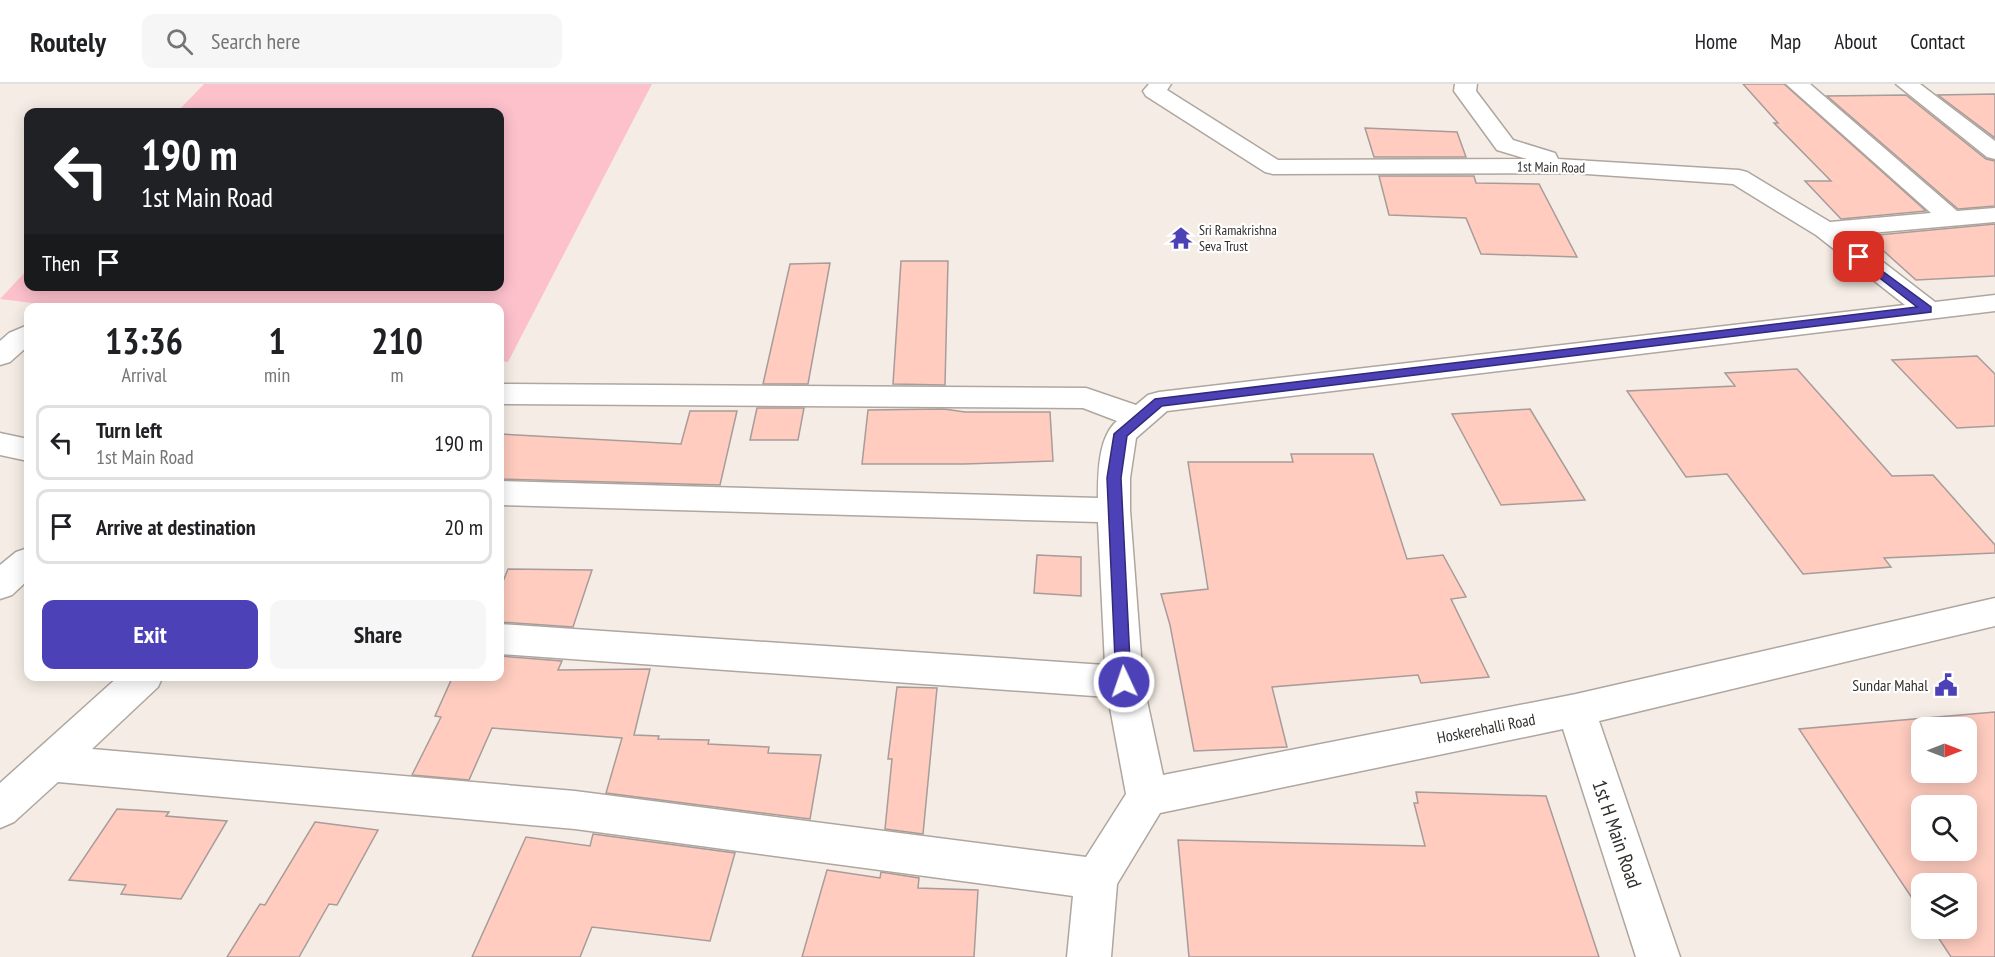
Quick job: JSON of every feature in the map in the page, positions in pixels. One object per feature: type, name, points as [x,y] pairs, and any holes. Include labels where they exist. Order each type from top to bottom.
[{"type":"street","points":[[1466,84],[1465,91],[1505,145],[1572,166]]},
{"type":"street","points":[[1797,84],[1952,219]]},
{"type":"street","points":[[1907,84],[1995,152]]},
{"type":"street","name":"1st Main Road","points":[[1157,87],[1273,167],[1572,166],[1739,177],[1825,231],[1927,309]]},
{"type":"street","points":[[1825,231],[1995,215]]},
{"type":"street","points":[[1089,957],[1096,879],[1147,797],[1124,682],[1114,478],[1120,434],[1159,402],[1927,309],[1995,303]]},
{"type":"street","points":[[504,394],[1086,398],[1140,418]]},
{"type":"street","points":[[0,444],[24,449]]},
{"type":"street","points":[[504,494],[1114,510]]},
{"type":"street","points":[[0,585],[24,564]]},
{"type":"street","name":"Hoskerehalli Road","points":[[1147,797],[1576,710],[1995,612]]},
{"type":"street","points":[[504,639],[1124,682]]},
{"type":"street","points":[[0,809],[139,681]]},
{"type":"street","name":"1st H Main Road","points":[[1576,710],[1659,957]]},
{"type":"street","points":[[48,764],[574,810],[1096,879]]},
{"type":"shaded area","points":[[204,84],[652,84],[508,362],[504,362],[504,303],[32,303],[0,299],[24,273],[24,291],[504,291],[504,108],[181,108]]},
{"type":"building","points":[[1743,84],[1784,84],[1926,211],[1841,219],[1805,181],[1831,181],[1774,123],[1778,123]]},
{"type":"building","points":[[1995,94],[1995,138],[1938,95]]},
{"type":"building","points":[[1906,95],[1986,159],[1995,161],[1995,206],[1958,209],[1827,96]]},
{"type":"building","points":[[1365,128],[1457,132],[1466,157],[1374,157]]},
{"type":"building","points":[[1379,176],[1474,176],[1476,183],[1539,184],[1577,257],[1481,254],[1466,218],[1389,215]]},
{"type":"building","points":[[1995,224],[1995,276],[1916,280],[1867,236]]},
{"type":"building","points":[[901,261],[948,261],[945,385],[893,384]]},
{"type":"building","points":[[830,263],[808,384],[763,384],[790,264]]},
{"type":"building","points":[[1977,356],[1995,374],[1995,426],[1957,428],[1892,360]]},
{"type":"building","points":[[1797,369],[1892,476],[1933,475],[1995,545],[1995,553],[1884,558],[1891,567],[1803,574],[1727,474],[1686,477],[1627,391],[1735,386],[1725,373]]},
{"type":"building","points":[[757,408],[804,408],[798,440],[750,440]]},
{"type":"building","points":[[944,409],[965,412],[1050,412],[1053,461],[862,464],[868,410]]},
{"type":"building","points":[[1530,409],[1585,500],[1501,505],[1452,414]]},
{"type":"building","points":[[690,411],[737,411],[720,485],[504,479],[504,434],[681,444]]},
{"type":"building","points":[[1291,454],[1373,454],[1407,559],[1443,555],[1466,597],[1451,599],[1489,677],[1421,683],[1418,675],[1272,687],[1287,747],[1194,751],[1170,625],[1161,594],[1208,589],[1188,462],[1293,462]]},
{"type":"building","points":[[1037,555],[1081,557],[1081,596],[1034,593]]},
{"type":"building","points":[[508,569],[592,570],[573,627],[504,622],[504,579]]},
{"type":"building","points":[[504,656],[562,661],[558,670],[650,669],[634,735],[659,736],[658,739],[709,740],[708,744],[769,747],[768,753],[821,755],[810,819],[606,793],[622,738],[492,728],[469,780],[412,775],[441,717],[435,716],[451,681],[504,681]]},
{"type":"building","points":[[897,687],[937,688],[923,834],[885,829],[892,759],[888,759]]},
{"type":"building","points":[[1995,712],[1995,957],[1951,957],[1939,939],[1977,939],[1977,873],[1911,873],[1911,897],[1799,729],[1911,719],[1911,783],[1977,783],[1977,717],[1937,717]]},
{"type":"building","points":[[1416,792],[1546,796],[1599,957],[1189,957],[1178,840],[1425,846],[1414,803],[1418,803]]},
{"type":"building","points":[[117,809],[169,812],[166,816],[227,821],[181,899],[121,894],[126,885],[69,880]]},
{"type":"building","points":[[315,822],[378,830],[337,905],[329,904],[299,957],[227,957],[260,904],[265,905]]},
{"type":"building","points":[[593,834],[735,853],[710,941],[592,927],[580,957],[472,957],[526,837],[590,846]]},
{"type":"building","points":[[827,870],[880,878],[881,872],[919,878],[918,888],[978,890],[974,957],[802,957]]},
{"type":"place","name":"Sri Ramakrishna Seva Trust","points":[[1181,238]]},
{"type":"place","name":"Sundar Mahal","points":[[1946,685]]},
{"type":"route","points":[[1124,682],[1114,478],[1120,434],[1159,402],[1927,309],[1859,257]]}]
